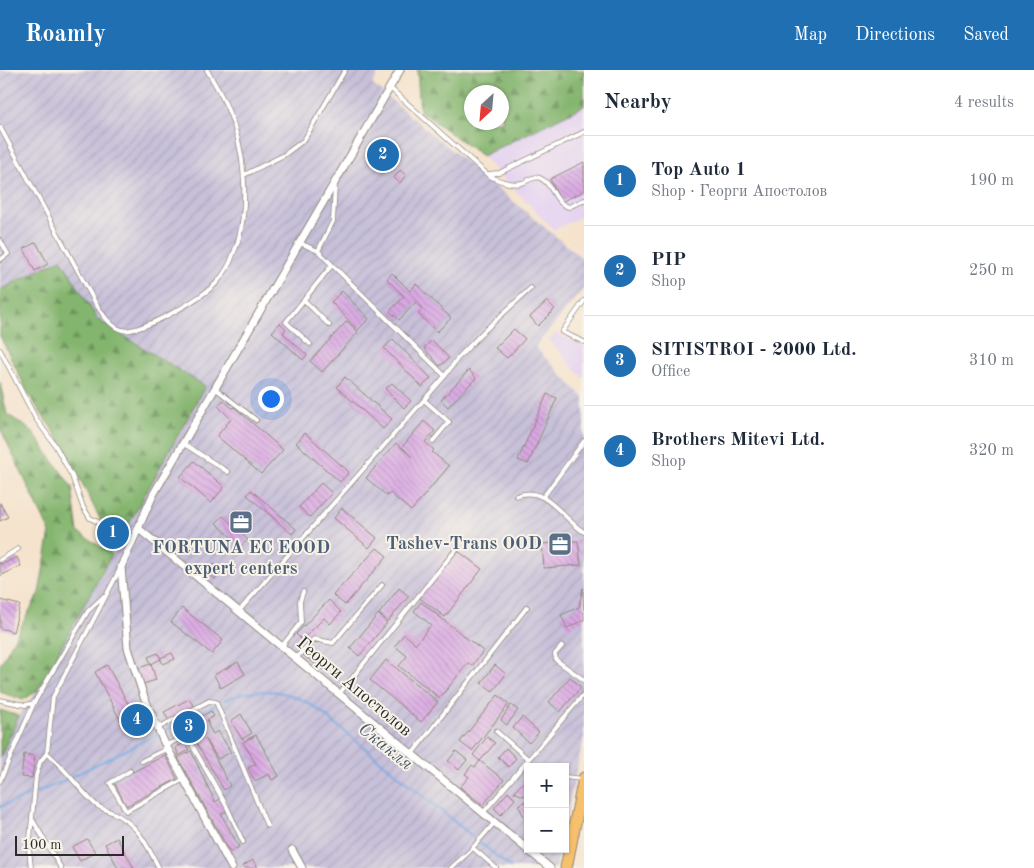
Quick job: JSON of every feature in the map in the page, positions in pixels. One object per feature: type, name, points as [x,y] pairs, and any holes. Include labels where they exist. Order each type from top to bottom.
[{"type":"main road","points":[[566,868],[582,798],[584,779]]},
{"type":"street","points":[[232,868],[167,747],[144,697],[128,648],[121,568],[153,496],[400,70]]},
{"type":"street","name":"Георги Апостолов","points":[[139,529],[550,868]]},
{"type":"street","points":[[292,850],[302,868]]},
{"type":"lane","points":[[0,127],[96,304],[116,328],[132,331],[168,316],[204,295],[218,282],[234,255],[242,220],[244,175],[239,143],[228,110],[207,70]]},
{"type":"lane","points":[[244,175],[284,155],[304,140],[345,70]]},
{"type":"lane","points":[[390,88],[486,174],[501,181],[519,184],[534,177],[540,178],[549,186],[558,202],[569,207],[584,200]]},
{"type":"lane","points":[[486,174],[499,173],[584,132]]},
{"type":"lane","points":[[318,251],[333,221],[336,202],[335,183]]},
{"type":"lane","points":[[0,240],[8,254],[0,260]]},
{"type":"lane","points":[[300,244],[318,251],[445,376]]},
{"type":"lane","points":[[310,344],[286,322],[332,266]]},
{"type":"lane","points":[[239,610],[445,376],[457,359],[484,331],[531,288]]},
{"type":"lane","points":[[304,300],[329,325]]},
{"type":"lane","points":[[584,301],[562,332],[584,342]]},
{"type":"lane","points":[[0,350],[36,419],[55,445],[72,476],[90,518],[118,532],[133,543]]},
{"type":"lane","points":[[216,388],[256,420]]},
{"type":"lane","points":[[424,400],[449,422],[433,441]]},
{"type":"lane","points":[[544,496],[584,441]]},
{"type":"lane","points":[[184,444],[228,472]]},
{"type":"lane","points":[[516,496],[525,492],[544,496],[584,532]]},
{"type":"lane","points":[[339,694],[458,547]]},
{"type":"lane","points":[[0,560],[18,549]]},
{"type":"lane","points":[[31,868],[29,849],[36,776],[40,762],[47,753],[52,697],[121,568]]},
{"type":"lane","points":[[296,658],[314,639],[333,643],[382,585]]},
{"type":"lane","points":[[282,646],[301,622],[300,602],[303,592]]},
{"type":"lane","points":[[0,781],[34,703],[88,611],[106,594]]},
{"type":"lane","points":[[412,754],[527,607]]},
{"type":"lane","points":[[562,646],[555,654],[556,660],[584,680]]},
{"type":"lane","points":[[483,813],[584,694]]},
{"type":"lane","points":[[0,700],[26,705],[34,703]]},
{"type":"lane","points":[[158,728],[209,701],[216,702],[267,826]]},
{"type":"lane","points":[[496,731],[528,759]]},
{"type":"lane","points":[[142,761],[187,736],[227,807],[243,842]]},
{"type":"lane","points":[[47,753],[62,765],[76,786],[98,807],[118,815],[138,829],[159,868]]},
{"type":"lane","points":[[130,771],[110,783],[126,810],[184,779]]},
{"type":"lane","points":[[569,777],[584,779]]},
{"type":"lane","points":[[32,819],[61,868]]},
{"type":"lane","points":[[450,868],[474,846],[495,822]]},
{"type":"lane","points":[[474,846],[496,868]]},
{"type":"shaded area","points":[[0,70],[380,70],[372,84],[584,260],[584,288],[535,347],[584,398],[584,737],[569,803],[569,763],[524,763],[524,853],[558,853],[556,868],[0,868],[0,757],[19,716],[37,691],[205,387],[97,320],[61,259],[0,290]]},
{"type":"shaded area","points":[[584,106],[584,215],[554,230],[482,156]]},
{"type":"shaded area","points":[[556,333],[584,346],[584,379],[549,340]]},
{"type":"green space","points":[[417,70],[584,70],[584,106],[482,156],[420,111]]},
{"type":"green space","points":[[61,259],[98,320],[205,386],[126,529],[100,519],[63,445],[30,397],[0,336],[0,290]]},
{"type":"green space","points":[[0,382],[7,414],[31,430],[72,487],[78,532],[112,554],[37,691],[23,700],[0,692],[0,665],[39,593],[50,532],[0,428]]},
{"type":"green space","points":[[0,710],[19,716],[0,757]]},
{"type":"building","points":[[375,147],[389,155],[387,159],[392,162],[386,172],[367,162],[368,159],[373,159]]},
{"type":"building","points":[[584,162],[584,191],[561,202],[550,179]]},
{"type":"building","points":[[400,170],[406,175],[400,183],[394,178]]},
{"type":"building","points":[[36,242],[48,264],[35,271],[24,249]]},
{"type":"building","points":[[392,273],[410,291],[416,284],[451,318],[437,332],[418,314],[422,309],[416,302],[399,320],[390,311],[404,296],[387,279]]},
{"type":"building","points":[[342,291],[369,319],[358,330],[331,302]]},
{"type":"building","points":[[547,301],[555,309],[538,326],[530,317]]},
{"type":"building","points":[[347,321],[358,332],[322,372],[310,361]]},
{"type":"building","points":[[280,323],[286,329],[283,333],[307,355],[303,360],[272,332]]},
{"type":"building","points":[[514,329],[525,339],[507,358],[495,348]]},
{"type":"building","points":[[393,339],[431,378],[422,387],[384,348]]},
{"type":"building","points":[[432,340],[449,358],[440,366],[424,348]]},
{"type":"building","points":[[469,370],[476,378],[448,407],[441,400]]},
{"type":"building","points":[[345,377],[392,419],[383,429],[337,387]]},
{"type":"building","points":[[392,383],[411,401],[404,408],[385,389]]},
{"type":"building","points":[[547,394],[557,398],[528,464],[518,460]]},
{"type":"building","points":[[223,400],[232,408],[234,407],[283,450],[261,474],[217,436],[231,419],[218,406]]},
{"type":"building","points":[[424,421],[435,431],[425,442],[434,450],[432,452],[449,466],[411,511],[390,493],[387,496],[366,478],[396,443],[412,457],[402,447]]},
{"type":"building","points":[[305,433],[349,472],[340,482],[296,443]]},
{"type":"building","points":[[194,461],[224,487],[211,503],[180,477]]},
{"type":"building","points":[[321,483],[332,493],[310,517],[299,507]]},
{"type":"building","points":[[251,490],[296,529],[292,534],[247,495]]},
{"type":"building","points":[[0,503],[8,517],[0,521]]},
{"type":"building","points":[[342,508],[377,538],[369,548],[334,518]]},
{"type":"building","points":[[223,516],[248,540],[241,546],[216,523]]},
{"type":"building","points":[[578,541],[581,565],[544,568],[542,544]]},
{"type":"building","points":[[377,548],[387,556],[345,605],[333,595]]},
{"type":"building","points":[[454,548],[482,569],[445,617],[417,596]]},
{"type":"building","points":[[17,557],[21,566],[0,576],[0,563],[3,564]]},
{"type":"building","points":[[214,564],[222,569],[215,579],[207,573]]},
{"type":"building","points":[[399,588],[409,596],[388,621],[379,614]]},
{"type":"building","points":[[583,588],[584,620],[567,628],[561,615],[579,607]]},
{"type":"building","points":[[0,600],[20,605],[13,632],[0,628]]},
{"type":"building","points":[[329,600],[341,612],[330,624],[324,618],[302,640],[296,634]]},
{"type":"building","points":[[421,602],[483,651],[472,666],[468,663],[440,698],[399,666],[407,656],[395,646],[404,634],[416,644],[431,625],[414,611]]},
{"type":"building","points":[[182,608],[223,640],[212,654],[171,622]]},
{"type":"building","points":[[378,614],[387,623],[359,656],[350,648]]},
{"type":"building","points":[[308,649],[327,665],[323,670],[303,655]]},
{"type":"building","points":[[158,653],[161,659],[151,664],[148,657]]},
{"type":"building","points":[[172,653],[175,659],[163,664],[160,658]]},
{"type":"building","points":[[386,660],[438,702],[421,722],[370,680]]},
{"type":"building","points":[[238,662],[245,674],[221,688],[214,675]]},
{"type":"building","points":[[151,664],[156,680],[143,684],[138,668]]},
{"type":"building","points":[[107,665],[139,724],[126,731],[95,672]]},
{"type":"building","points":[[495,665],[506,674],[493,691],[481,683]]},
{"type":"building","points":[[570,677],[581,687],[560,712],[549,702]]},
{"type":"building","points":[[498,695],[509,704],[472,751],[460,742]]},
{"type":"building","points":[[189,699],[194,707],[169,721],[164,712]]},
{"type":"building","points":[[511,705],[518,710],[507,725],[501,720]]},
{"type":"building","points":[[211,711],[214,716],[207,720],[209,727],[213,734],[218,731],[231,752],[218,759],[205,738],[230,786],[224,790],[196,742],[199,741],[192,728],[182,733],[179,729]]},
{"type":"building","points":[[241,714],[252,733],[242,739],[231,721]]},
{"type":"building","points":[[522,717],[539,732],[529,743],[513,728]]},
{"type":"building","points":[[256,735],[279,776],[272,780],[269,774],[255,781],[248,768],[256,764],[243,742]]},
{"type":"building","points":[[487,737],[495,743],[480,761],[473,755]]},
{"type":"building","points":[[185,743],[189,750],[178,756],[176,747]]},
{"type":"building","points":[[506,748],[516,758],[509,767],[498,757]]},
{"type":"building","points":[[191,751],[215,802],[220,799],[227,811],[221,814],[239,847],[230,852],[178,758]]},
{"type":"building","points":[[456,751],[467,760],[459,770],[448,761]]},
{"type":"building","points":[[24,754],[35,756],[32,778],[21,777]]},
{"type":"building","points":[[165,755],[177,779],[126,806],[114,782]]},
{"type":"building","points":[[480,761],[504,780],[483,805],[460,787],[469,777],[465,774],[472,765],[475,767]]},
{"type":"building","points":[[524,781],[524,796],[514,792]]},
{"type":"building","points":[[508,792],[515,799],[501,815],[494,808]]},
{"type":"building","points":[[524,802],[524,816],[518,805]]},
{"type":"building","points":[[117,838],[134,868],[118,868],[105,844]]},
{"type":"building","points":[[87,839],[95,852],[80,861],[72,847]]},
{"type":"building","points":[[253,860],[258,868],[245,868],[243,866]]},
{"type":"waterway","name":"Скакля","points":[[225,700],[242,694],[260,691],[278,692],[301,699],[316,708],[511,868]]},
{"type":"waterway","name":"Скакля","points":[[162,732],[214,706]]},
{"type":"waterway","name":"Скакля","points":[[0,807],[57,784],[158,734]]},
{"type":"place","name":"PIP","points":[[383,155]]},
{"type":"place","name":"FORTUNA EC EOOD expert centers","points":[[241,522]]},
{"type":"place","name":"Top Auto 1","points":[[113,533]]},
{"type":"place","name":"Tashev-Trans OOD","points":[[560,544]]},
{"type":"place","name":"Brothers Mitevi Ltd.","points":[[137,720]]},
{"type":"place","name":"SITISTROI - 2000 Ltd.","points":[[189,727]]}]
